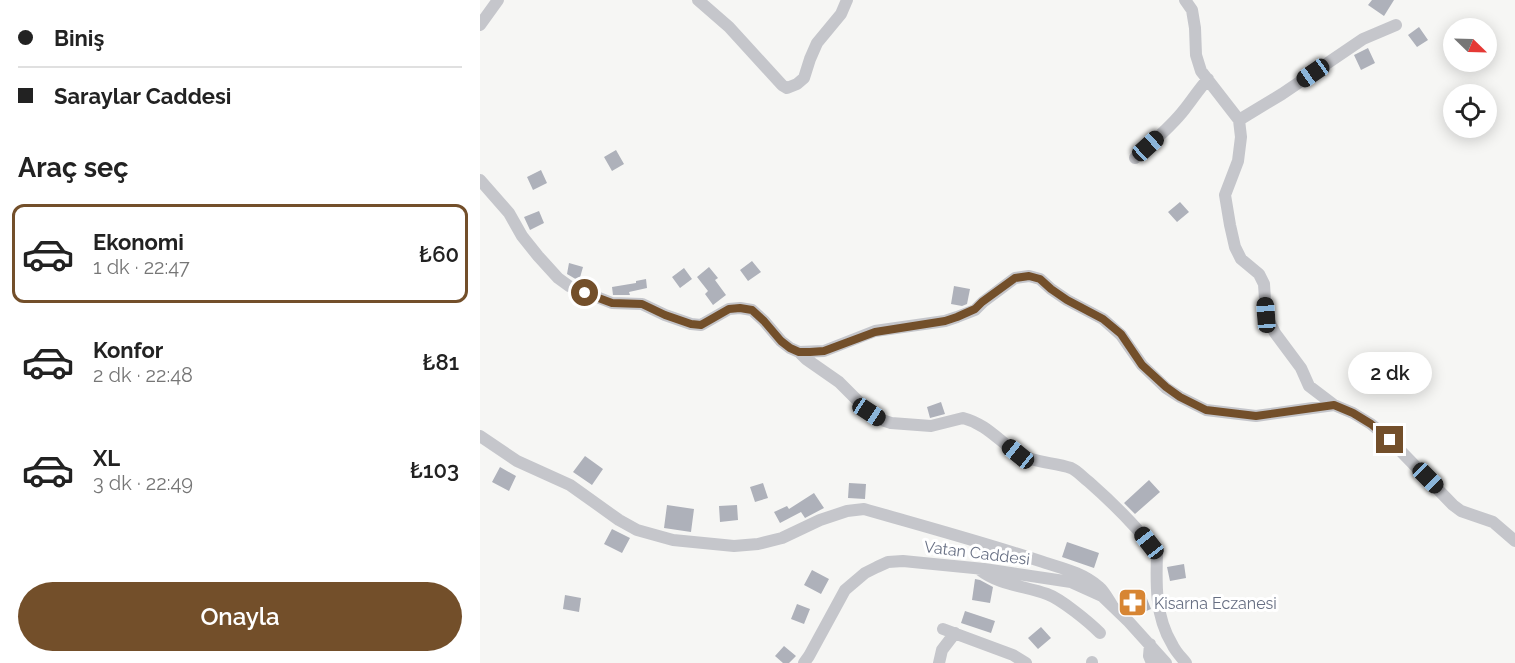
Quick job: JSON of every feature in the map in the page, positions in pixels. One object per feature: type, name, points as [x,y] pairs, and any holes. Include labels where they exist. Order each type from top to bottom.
[{"type":"street","points":[[480,25],[498,0]]},
{"type":"street","points":[[698,0],[729,27],[751,53],[782,85],[788,88],[804,78],[817,43],[841,14],[847,0]]},
{"type":"street","points":[[1185,0],[1192,10],[1196,55],[1201,71],[1239,120],[1241,137],[1238,161],[1225,195],[1235,248],[1241,259],[1259,274],[1264,284],[1266,315],[1275,333],[1301,368],[1309,386],[1334,405],[1371,424],[1390,440],[1453,505],[1461,511],[1493,522],[1515,541]]},
{"type":"street","points":[[1239,120],[1363,39],[1396,25]]},
{"type":"street","points":[[1135,158],[1184,110],[1208,79]]},
{"type":"street","points":[[480,180],[508,213],[538,256],[558,278],[569,286],[612,303],[642,304],[691,324],[701,325],[729,309],[752,310],[781,341],[839,382],[879,419],[891,423],[931,426],[963,418],[968,419],[984,426],[1018,454],[1074,470],[1118,508],[1157,553],[1157,600],[1163,627],[1172,645],[1186,663]]},
{"type":"street","points":[[799,352],[824,351],[875,332],[951,319],[975,309],[1015,278],[1029,276],[1040,279],[1067,300],[1103,319],[1121,334],[1142,365],[1166,387],[1206,410],[1256,416],[1334,405]]},
{"type":"street","points":[[480,436],[517,461],[570,484],[619,520],[637,530],[672,540],[734,546],[758,544],[782,538],[820,520],[847,511],[864,509],[1063,567],[1100,588],[1112,605]]},
{"type":"street","name":"Vatan Caddesi","points":[[804,663],[810,656],[845,590],[865,573],[888,562],[903,561],[977,568],[1071,582],[1102,596],[1166,663]]},
{"type":"street","points":[[977,568],[988,576],[1050,595],[1100,633]]},
{"type":"street","points":[[939,663],[949,631],[1013,655],[1026,663]]},
{"type":"street","points":[[1150,644],[1149,656],[1152,663]]},
{"type":"building","points":[[1372,0],[1394,0],[1384,16],[1368,5]]},
{"type":"building","points":[[1419,27],[1428,40],[1417,47],[1408,35]]},
{"type":"building","points":[[1368,48],[1375,63],[1361,70],[1354,55]]},
{"type":"building","points":[[616,150],[624,164],[612,171],[604,157]]},
{"type":"building","points":[[541,170],[547,183],[533,190],[527,177]]},
{"type":"building","points":[[1180,202],[1189,212],[1177,222],[1168,212]]},
{"type":"building","points":[[539,211],[544,223],[530,230],[524,217]]},
{"type":"building","points":[[752,261],[761,272],[748,281],[740,270]]},
{"type":"building","points":[[569,263],[583,267],[579,281],[567,274]]},
{"type":"building","points":[[709,267],[718,278],[715,280],[726,295],[713,305],[705,294],[708,291],[697,277]]},
{"type":"building","points":[[684,268],[692,279],[680,288],[672,277]]},
{"type":"building","points":[[646,279],[647,288],[629,292],[630,295],[613,295],[612,287]]},
{"type":"building","points":[[954,286],[970,289],[967,304],[962,306],[951,304]]},
{"type":"building","points":[[941,402],[945,414],[930,418],[927,407]]},
{"type":"building","points":[[585,456],[603,469],[592,485],[573,472]]},
{"type":"building","points":[[500,467],[516,476],[509,491],[492,482]]},
{"type":"building","points":[[1149,480],[1160,492],[1135,514],[1124,503]]},
{"type":"building","points":[[763,483],[768,498],[755,502],[750,487]]},
{"type":"building","points":[[849,483],[866,484],[865,499],[848,498]]},
{"type":"building","points":[[814,493],[824,508],[805,518],[801,512],[780,523],[774,512],[787,506],[789,509]]},
{"type":"building","points":[[667,505],[694,509],[691,532],[664,528]]},
{"type":"building","points":[[737,505],[738,520],[720,522],[719,506]]},
{"type":"building","points":[[612,529],[630,538],[622,553],[604,544]]},
{"type":"building","points":[[1067,542],[1099,553],[1094,568],[1062,557]]},
{"type":"building","points":[[1184,564],[1186,578],[1170,581],[1167,567]]},
{"type":"building","points":[[812,570],[829,579],[821,594],[804,585]]},
{"type":"building","points":[[975,579],[993,587],[990,603],[972,600]]},
{"type":"building","points":[[1144,591],[1151,609],[1137,615],[1129,598]]},
{"type":"building","points":[[565,595],[581,598],[579,612],[563,609]]},
{"type":"building","points":[[797,604],[810,609],[804,624],[791,619]]},
{"type":"building","points":[[965,611],[995,621],[991,633],[961,623]]},
{"type":"building","points":[[1041,627],[1051,638],[1038,649],[1028,638]]},
{"type":"building","points":[[784,646],[796,656],[789,663],[783,663],[775,656]]},
{"type":"place","name":"Kisarna Eczanesi","points":[[1133,603]]},
{"type":"route","points":[[585,293],[612,303],[642,304],[691,324],[701,325],[729,309],[752,310],[790,348],[799,352],[810,352],[824,351],[875,332],[957,317],[975,309],[1015,278],[1029,276],[1040,279],[1067,300],[1103,319],[1121,334],[1142,365],[1166,387],[1206,410],[1256,416],[1334,405],[1371,424],[1390,440]]}]
